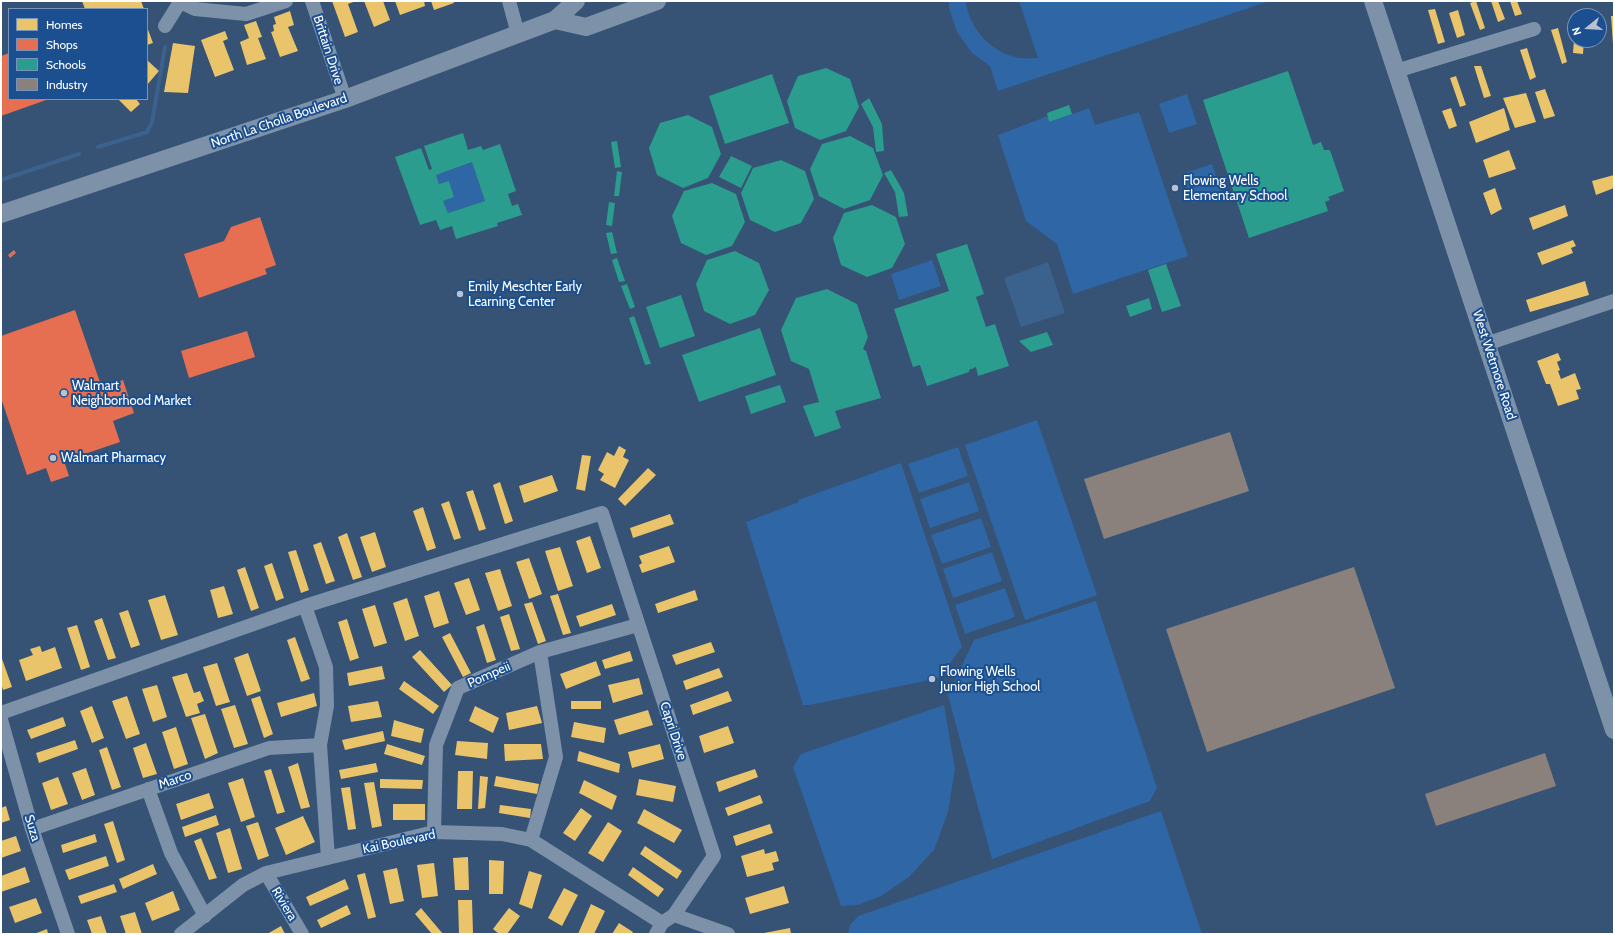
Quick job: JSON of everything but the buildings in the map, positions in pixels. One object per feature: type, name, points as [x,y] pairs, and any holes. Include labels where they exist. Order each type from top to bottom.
[{"type":"street","points":[[165,26],[179,1],[195,9],[246,14],[286,1]]},
{"type":"street","name":"Brittain Drive","points":[[312,1],[345,99]]},
{"type":"street","points":[[509,1],[518,34]]},
{"type":"street","name":"North La Cholla Boulevard","points":[[1,214],[345,99],[555,20],[576,1]]},
{"type":"street","points":[[555,20],[586,27],[657,1]]},
{"type":"street","name":"West Wetmore Road","points":[[1373,1],[1614,730]]},
{"type":"street","points":[[1396,71],[1534,29]]},
{"type":"street","points":[[1486,344],[1614,301]]},
{"type":"street","name":"Capri Drive","points":[[305,606],[602,513],[714,856],[674,915],[659,928]]},
{"type":"street","points":[[1,713],[305,606],[326,667],[327,706],[320,745],[328,858]]},
{"type":"street","name":"Pompeii","points":[[434,832],[436,745],[458,688],[540,652],[638,625]]},
{"type":"street","points":[[531,840],[556,757],[540,652]]},
{"type":"street","name":"Suza","points":[[1,720],[32,829],[68,934]]},
{"type":"street","name":"Marco","points":[[32,829],[269,748],[320,745]]},
{"type":"street","points":[[148,789],[171,853],[205,916]]},
{"type":"street","name":"Kai Boulevard","points":[[181,934],[242,885],[266,873],[434,832],[502,834],[531,840],[659,928]]},
{"type":"street","name":"Riviera","points":[[266,873],[302,934]]},
{"type":"street","points":[[674,915],[728,934]]},
{"type":"shaded area","points":[[949,1],[966,1],[971,21],[977,30],[983,38],[1000,51],[1019,58],[1038,58],[1019,1],[1270,1],[998,91],[990,66],[972,53],[957,32],[949,8]]},
{"type":"shaded area","points":[[1187,94],[1197,124],[1169,133],[1159,104]]},
{"type":"shaded area","points":[[1089,108],[1095,125],[1139,112],[1188,256],[1073,294],[1057,244],[1026,221],[998,135],[1048,116],[1049,122]]},
{"type":"shaded area","points":[[472,162],[485,201],[448,213],[443,201],[454,197],[449,181],[439,184],[436,175]]},
{"type":"shaded area","points":[[1212,164],[1222,193],[1192,203],[1182,174]]},
{"type":"shaded area","points":[[932,260],[941,286],[899,300],[891,274]]},
{"type":"shaded area","points":[[1048,262],[1065,313],[1021,327],[1004,278]]},
{"type":"shaded area","points":[[1037,420],[1097,595],[1025,620],[965,445]]},
{"type":"shaded area","points":[[958,447],[968,476],[919,493],[908,464]]},
{"type":"shaded area","points":[[901,463],[962,647],[939,678],[810,705],[803,705],[746,522],[799,502],[798,500]]},
{"type":"shaded area","points":[[969,482],[979,511],[930,528],[920,499]]},
{"type":"shaded area","points":[[981,518],[991,547],[942,564],[931,535]]},
{"type":"shaded area","points":[[992,552],[1002,581],[953,598],[943,569]]},
{"type":"shaded area","points":[[1005,588],[1015,617],[965,634],[955,605]]},
{"type":"shaded area","points":[[1096,601],[1157,788],[1150,801],[992,859],[948,695],[974,640]]},
{"type":"shaded area","points":[[944,705],[955,769],[948,812],[934,850],[909,877],[881,896],[858,905],[841,906],[793,767],[801,754]]},
{"type":"shaded area","points":[[1161,811],[1202,934],[848,934],[850,925],[858,916]]},
{"type":"waterway","points":[[98,147],[147,132],[152,122],[165,47]]},
{"type":"waterway","points":[[1,180],[79,154]]},
{"type":"place","name":"Flowing Wells Elementary School","points":[[1175,188]]},
{"type":"place","name":"Emily Meschter Early Learning Center","points":[[460,294]]},
{"type":"place","name":"Walmart Neighborhood Market","points":[[64,393]]},
{"type":"place","name":"Walmart Pharmacy","points":[[53,458]]},
{"type":"place","name":"Flowing Wells Junior High School","points":[[932,679]]}]
